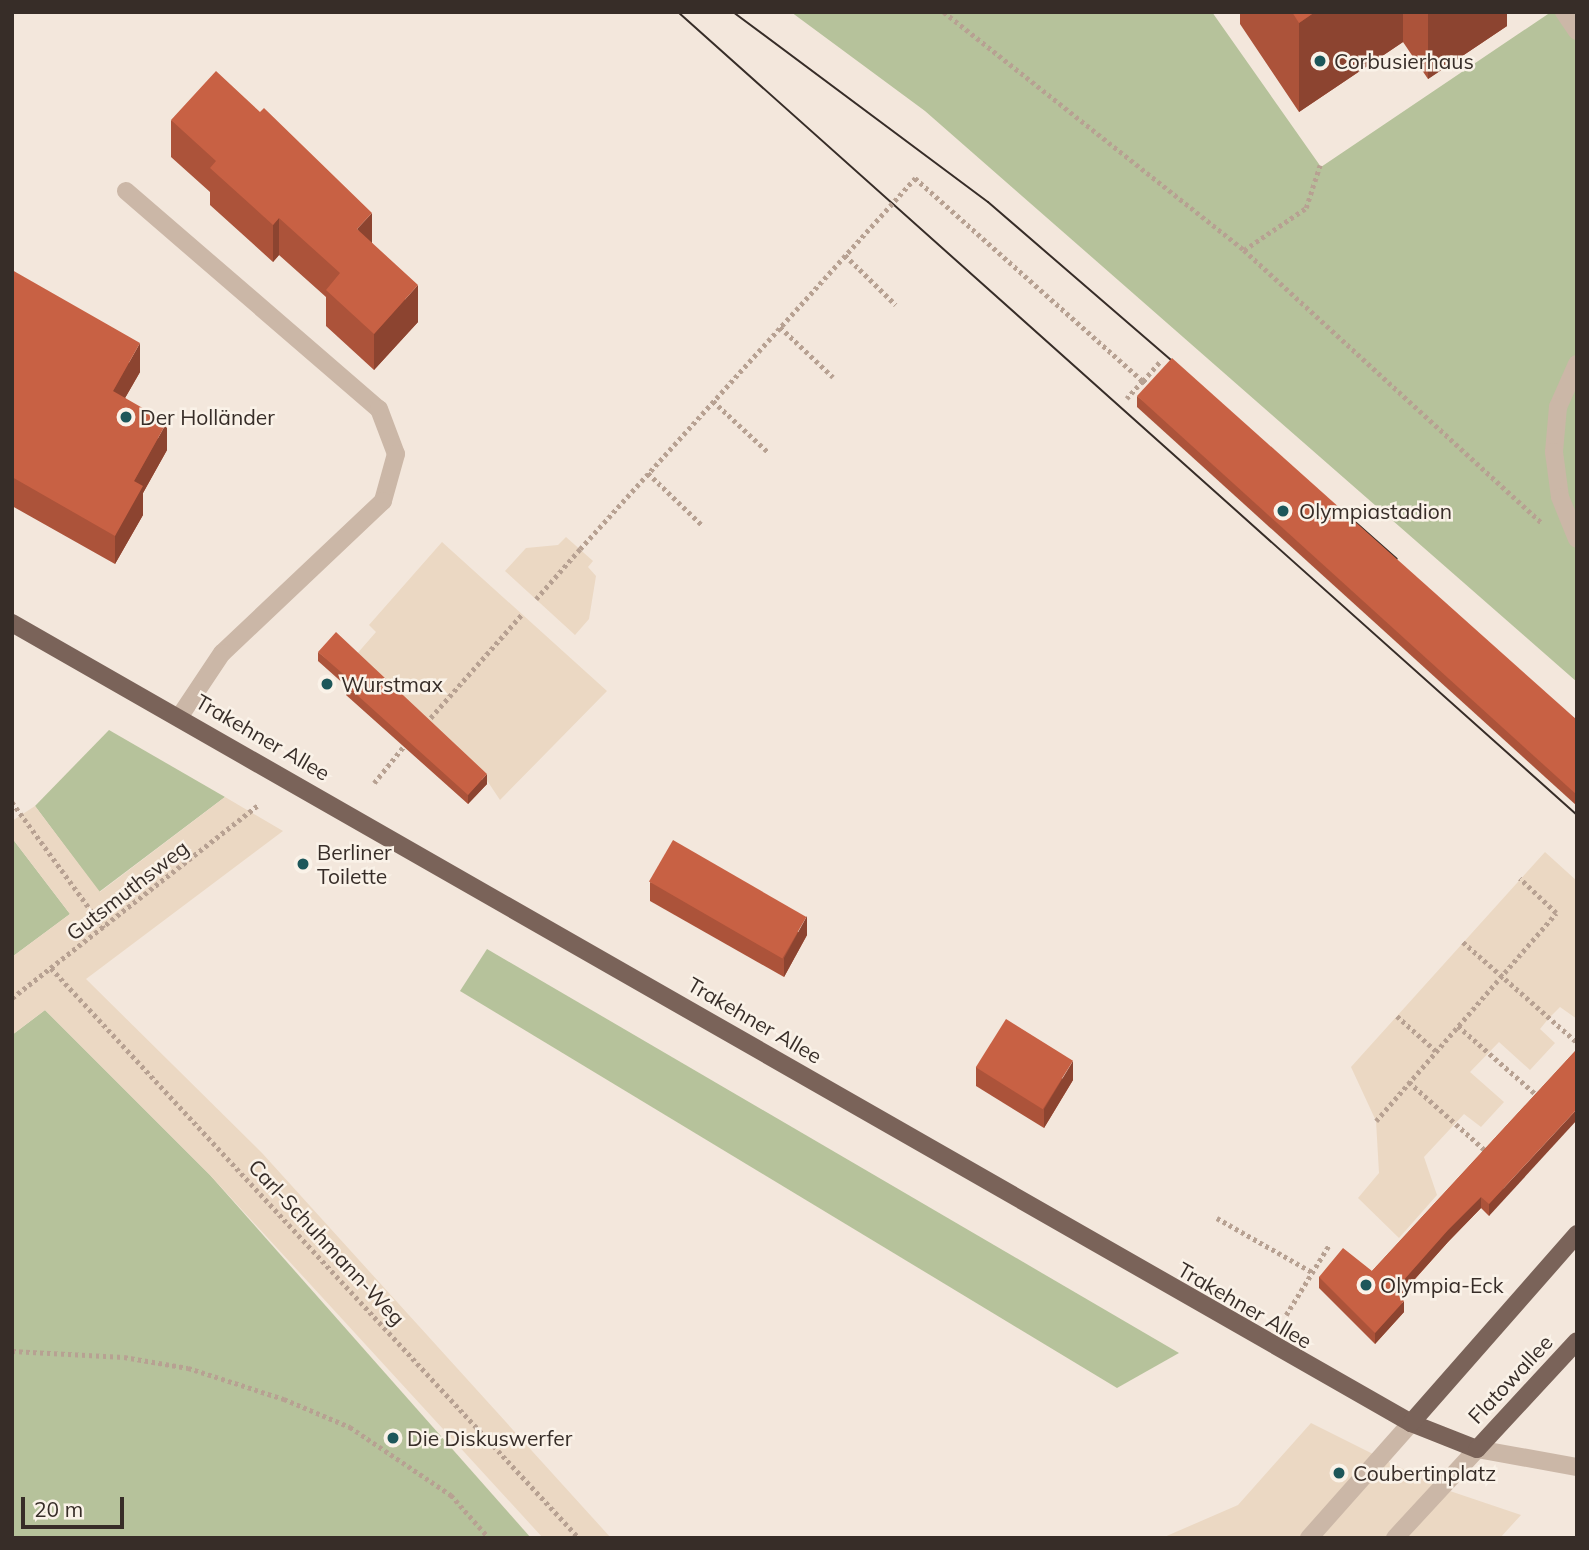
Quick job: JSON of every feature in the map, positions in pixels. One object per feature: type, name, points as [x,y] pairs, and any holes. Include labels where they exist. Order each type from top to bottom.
[{"type":"main road","name":"Trakehner Allee","points":[[12,623],[180,716],[1411,1423],[1477,1449]]},
{"type":"main road","points":[[1411,1423],[1577,1234]]},
{"type":"main road","name":"Flatowallee","points":[[1477,1449],[1577,1341]]},
{"type":"street","points":[[1564,12],[1577,31]]},
{"type":"street","points":[[126,191],[379,410],[396,454],[383,501],[222,653],[180,716]]},
{"type":"street","points":[[1573,533],[1553,452],[1558,407],[1577,364]]},
{"type":"street","points":[[1309,1538],[1411,1423]]},
{"type":"street","points":[[1395,1538],[1477,1449],[1577,1467]]},
{"type":"path","points":[[948,13],[1244,250],[1522,510],[1545,525],[1573,533]]},
{"type":"path","points":[[1244,250],[1306,208],[1320,164]]},
{"type":"path","points":[[536,599],[915,178],[1153,391]]},
{"type":"path","points":[[845,255],[896,305]]},
{"type":"path","points":[[780,327],[833,377]]},
{"type":"path","points":[[1127,399],[1161,360]]},
{"type":"path","points":[[713,401],[767,452]]},
{"type":"path","points":[[648,473],[701,524]]},
{"type":"path","points":[[423,726],[522,614]]},
{"type":"path","points":[[374,783],[404,747]]},
{"type":"path","points":[[12,802],[104,928]]},
{"type":"path","name":"Gutsmuthsweg","points":[[12,998],[258,805]]},
{"type":"path","points":[[1376,1121],[1556,913],[1520,879]]},
{"type":"path","points":[[1463,942],[1577,1042]]},
{"type":"path","name":"Carl-Schuhmann-Weg","points":[[51,968],[579,1538]]},
{"type":"path","points":[[1397,1016],[1436,1051]]},
{"type":"path","points":[[1458,1026],[1546,1103]]},
{"type":"path","points":[[1409,1082],[1494,1158]]},
{"type":"path","points":[[1217,1218],[1312,1272]]},
{"type":"path","points":[[1286,1315],[1329,1245]]},
{"type":"path","points":[[12,1351],[124,1357],[188,1368],[284,1399],[350,1427],[428,1480],[489,1538]]},
{"type":"green space","points":[[791,12],[1212,12],[1321,167],[1551,12],[1576,12],[1577,682],[925,111]]},
{"type":"green space","points":[[109,730],[225,797],[99,892],[35,806]]},
{"type":"green space","points":[[12,838],[70,914],[12,957]]},
{"type":"green space","points":[[487,949],[1179,1353],[1117,1388],[460,991]]},
{"type":"green space","points":[[45,1010],[210,1175],[531,1538],[12,1538],[12,1035]]},
{"type":"shaded area","points":[[566,537],[593,561],[588,567],[596,576],[589,619],[575,635],[505,571],[526,548],[558,545]]},
{"type":"shaded area","points":[[442,542],[607,691],[500,800],[488,782],[349,663],[376,632],[369,625]]},
{"type":"shaded area","points":[[225,797],[283,831],[86,979],[262,1153],[611,1538],[543,1538],[210,1175],[45,1010],[12,1035],[12,957],[70,914],[12,838],[12,821],[35,806],[100,892]]},
{"type":"shaded area","points":[[1545,852],[1577,881],[1577,1019],[1560,1007],[1549,1018],[1540,1029],[1555,1043],[1530,1070],[1499,1042],[1470,1072],[1504,1102],[1481,1127],[1464,1114],[1424,1157],[1437,1195],[1399,1238],[1358,1198],[1379,1173],[1376,1121],[1351,1067]]},
{"type":"shaded area","name":"Coubertinplatz","points":[[1311,1423],[1441,1488],[1521,1515],[1500,1538],[1162,1538],[1238,1505]]},
{"type":"building","points":[[1292,12],[1315,12],[1299,23]]},
{"type":"building","points":[[216,71],[260,112],[264,108],[372,213],[357,229],[418,285],[374,334],[326,290],[340,273],[279,218],[273,225],[210,168],[216,161],[171,120]]},
{"type":"building","points":[[12,270],[140,343],[113,391],[167,422],[134,481],[143,486],[115,536],[12,477]]},
{"type":"building","points":[[1172,358],[1577,720],[1577,795],[1137,396]]},
{"type":"building","points":[[336,632],[487,774],[468,795],[346,685],[350,680],[318,652]]},
{"type":"building","points":[[673,840],[806,917],[782,959],[649,882]]},
{"type":"building","points":[[1006,1019],[1073,1061],[1043,1109],[976,1067]]},
{"type":"building","points":[[1577,1049],[1577,1109],[1489,1204],[1481,1197],[1448,1230],[1394,1291],[1404,1301],[1375,1333],[1319,1277],[1343,1248],[1372,1271]]},
{"type":"tram line","points":[[678,12],[1577,815]]},
{"type":"tram line","points":[[733,12],[988,202],[1184,371]]},
{"type":"tram line","points":[[1345,513],[1397,559]]},
{"type":"place","name":"Corbusierhaus","points":[[1320,61]]},
{"type":"place","name":"Der Holländer","points":[[126,417]]},
{"type":"place","name":"Olympiastadion","points":[[1283,511]]},
{"type":"place","name":"Wurstmax","points":[[327,684]]},
{"type":"place","name":"Berliner Toilette","points":[[303,864]]},
{"type":"place","name":"Olympia-Eck","points":[[1366,1285]]},
{"type":"place","name":"Die Diskuswerfer","points":[[393,1438]]},
{"type":"place","name":"Coubertinplatz","points":[[1339,1473]]}]
